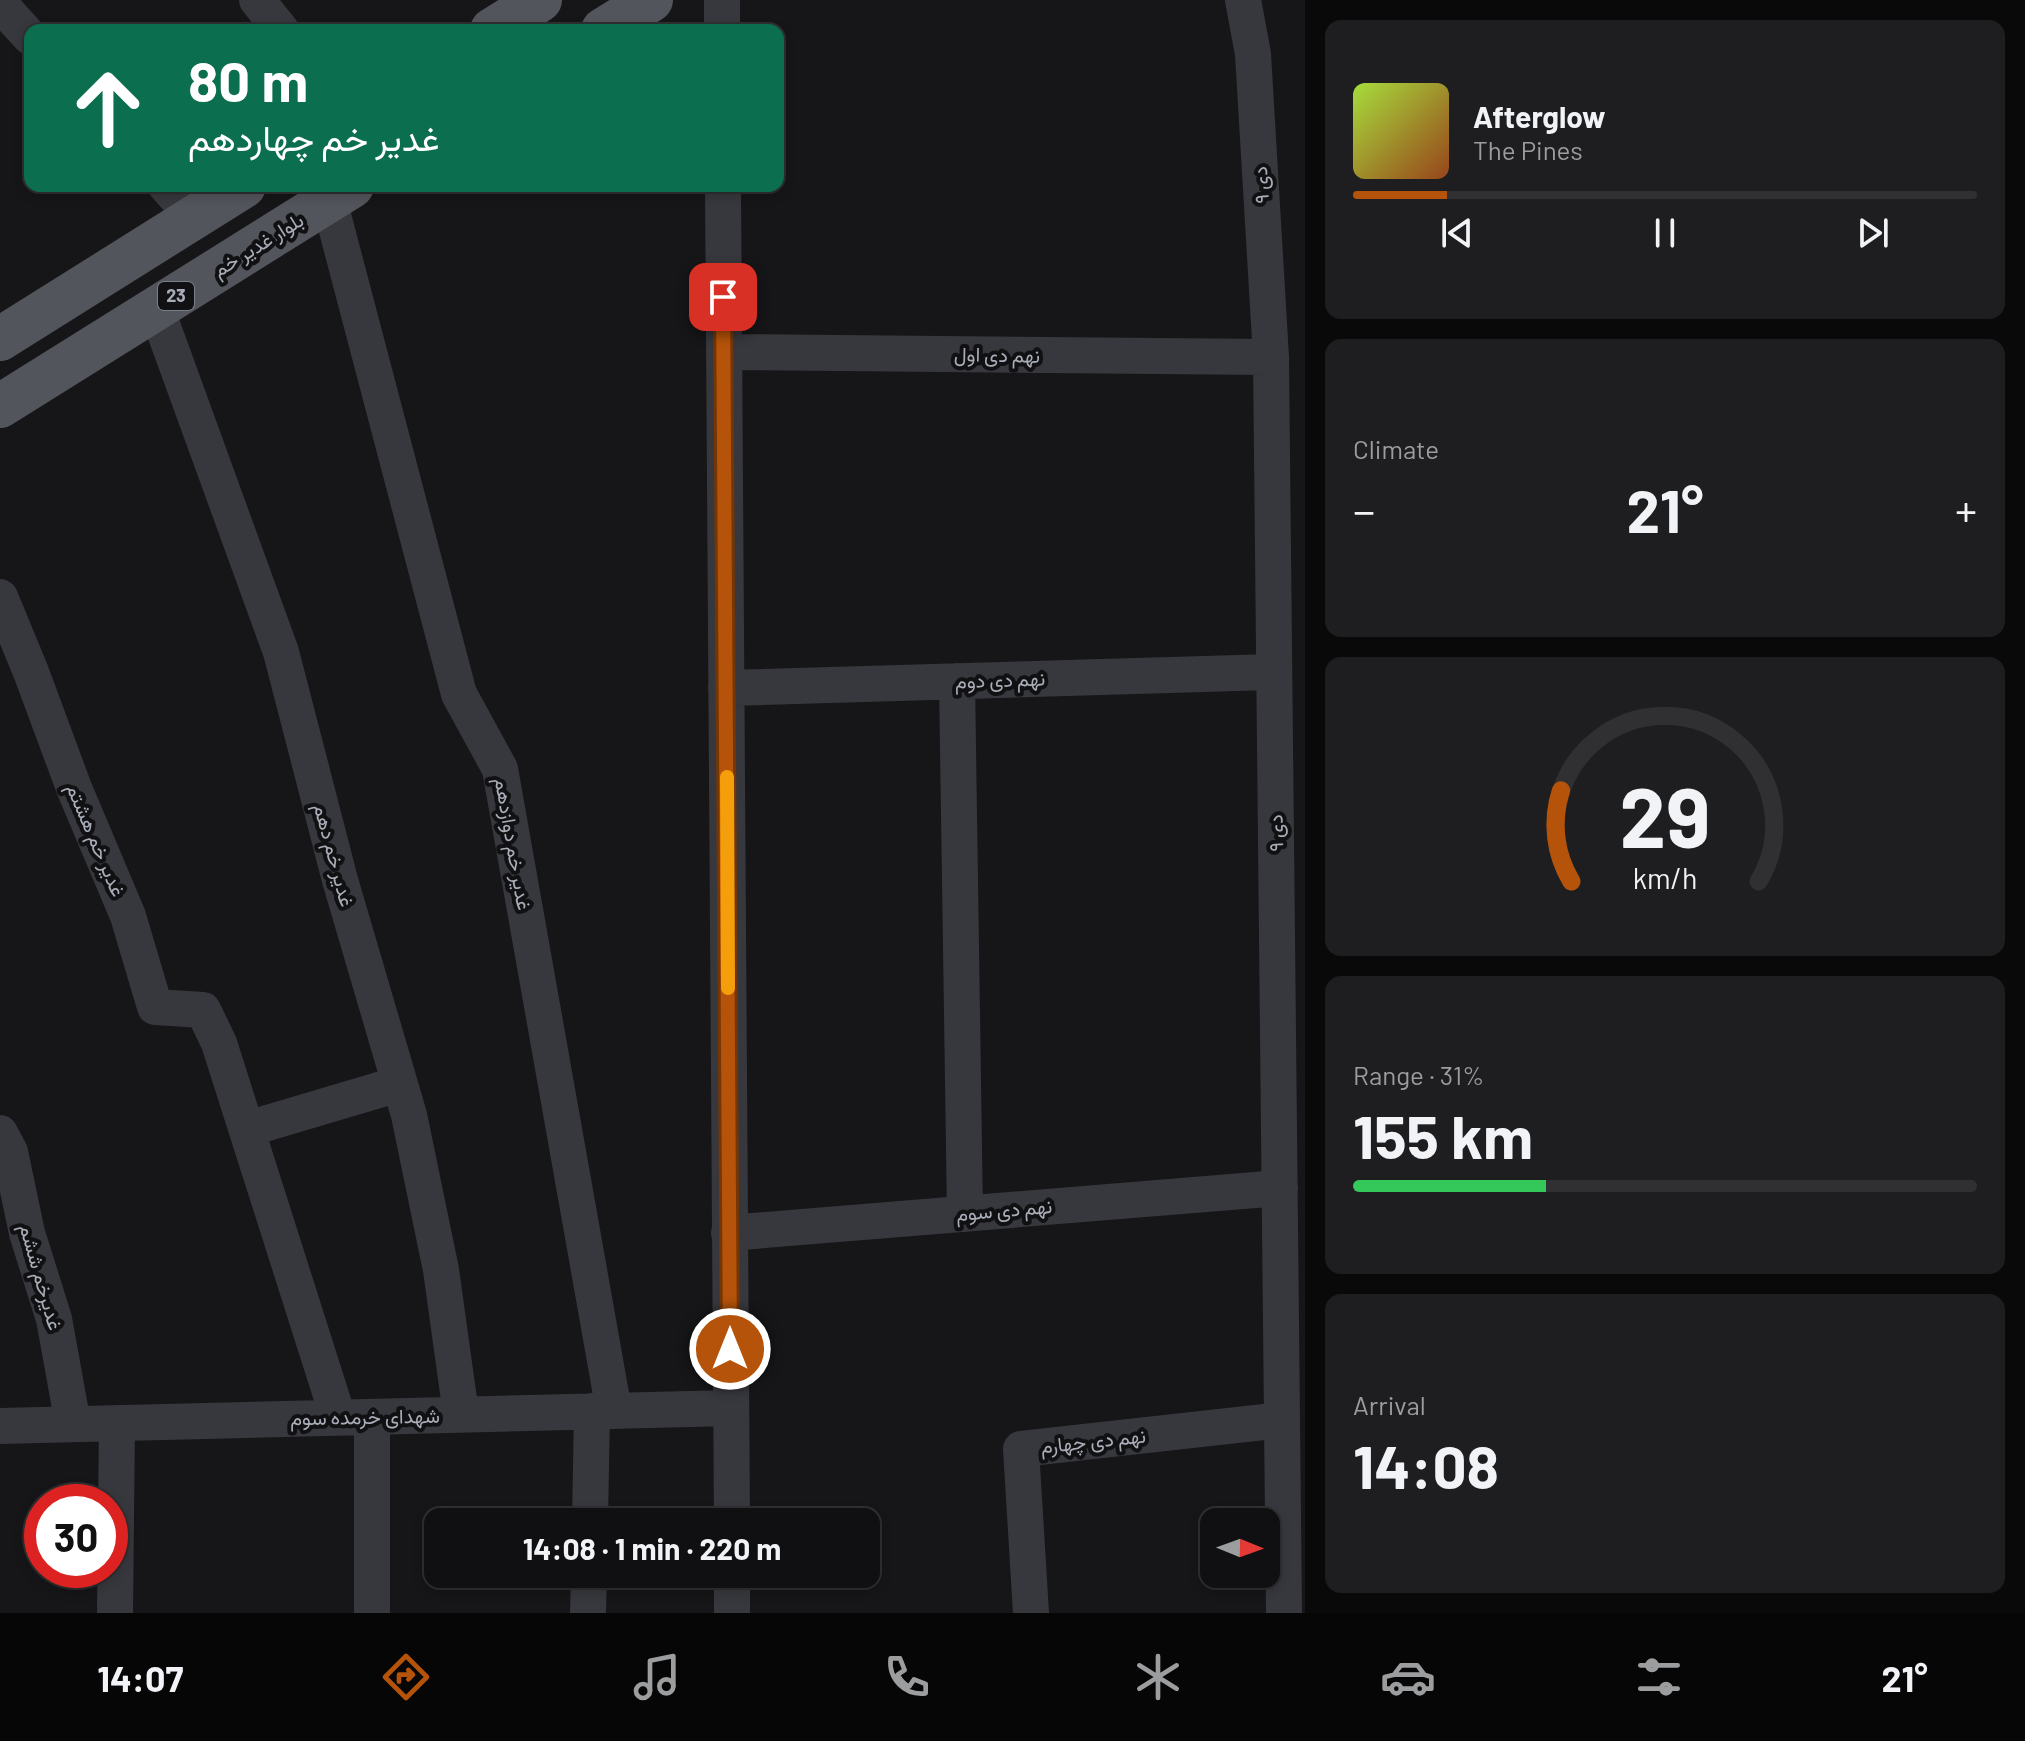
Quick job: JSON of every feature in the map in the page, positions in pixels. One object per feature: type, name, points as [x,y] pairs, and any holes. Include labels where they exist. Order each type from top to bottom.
[{"type":"main road","points":[[502,24],[540,0]]},
{"type":"main road","points":[[613,24],[651,0]]},
{"type":"main road","points":[[0,339],[180,202],[220,192]]},
{"type":"main road","name":"بلوار غدیر خم","points":[[0,406],[341,193]]},
{"type":"street","points":[[257,0],[276,24]]},
{"type":"street","points":[[722,0],[722,24]]},
{"type":"street","points":[[1243,0],[1253,54]]},
{"type":"street","points":[[1253,54],[1260,0]]},
{"type":"street","points":[[0,4],[24,30]]},
{"type":"street","name":"۹ دی","points":[[1253,54],[1271,357],[1284,1613]]},
{"type":"street","points":[[723,192],[732,1508]]},
{"type":"street","name":"غدیر خم دوازدهم","points":[[341,193],[459,694],[500,769],[603,1411],[592,1508]]},
{"type":"street","name":"غدیر خم دهم","points":[[156,308],[281,652],[340,880],[409,1115],[441,1270],[461,1414]]},
{"type":"street","name":"نهم دی اول","points":[[724,352],[1271,357]]},
{"type":"street","name":"غدیر خم هشتم","points":[[0,597],[74,788],[128,916],[155,1007],[203,1010],[219,1043],[247,1129]]},
{"type":"street","name":"نهم دی دوم","points":[[726,688],[1274,672]]},
{"type":"street","points":[[957,681],[965,1214]]},
{"type":"street","points":[[372,1613],[355,1417],[247,1129],[399,1084]]},
{"type":"street","name":"غدیرخم ششم","points":[[0,1133],[10,1152],[27,1233],[54,1319],[73,1424]]},
{"type":"street","name":"نهم دی سوم","points":[[729,1233],[1280,1188]]},
{"type":"street","name":"شهدای خرمده سوم","points":[[0,1426],[731,1408]]},
{"type":"street","name":"نهم دی چهارم","points":[[1031,1613],[1021,1449],[1282,1420]]},
{"type":"street","points":[[115,1613],[117,1423]]},
{"type":"street","points":[[588,1613],[589,1588]]},
{"type":"street","points":[[732,1588],[732,1613]]},
{"type":"slow traffic","points":[[727,777],[728,988]]},
{"type":"route","points":[[723,297],[730,1349]]}]
